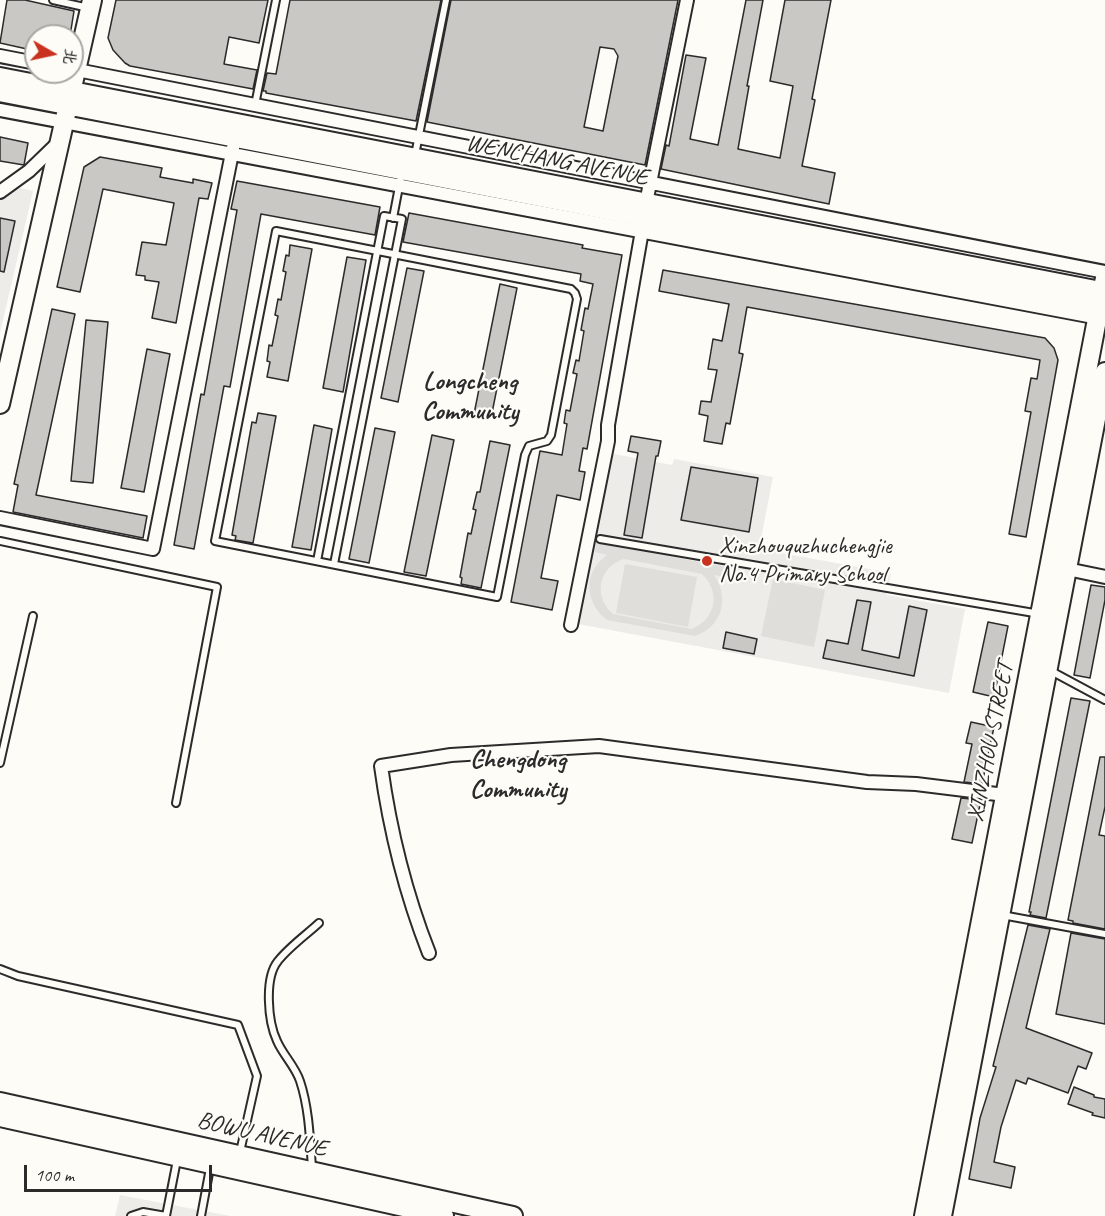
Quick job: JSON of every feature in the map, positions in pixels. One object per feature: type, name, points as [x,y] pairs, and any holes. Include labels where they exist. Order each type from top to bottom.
[{"type":"main road","points":[[84,31],[91,4]]},
{"type":"main road","name":"WENCHANG AVENUE","points":[[0,77],[68,106],[233,146],[405,172]]},
{"type":"main road","points":[[0,404],[4,365],[60,141],[72,84]]},
{"type":"main road","name":"WENCHANG AVENUE","points":[[0,92],[405,172],[1103,302]]},
{"type":"main road","name":"XINZHOU STREET","points":[[924,1216],[1040,614],[1103,302]]},
{"type":"main road","name":"XINZHOU STREET","points":[[942,1216],[1105,372]]},
{"type":"main road","name":"BOWU AVENUE","points":[[0,1102],[513,1216]]},
{"type":"main road","name":"BOWU AVENUE","points":[[0,1117],[444,1216]]},
{"type":"street","points":[[571,625],[608,441],[608,425],[650,183],[687,0]]},
{"type":"street","points":[[0,56],[24,61]]},
{"type":"street","points":[[84,72],[1105,272]]},
{"type":"street","points":[[0,110],[68,106]]},
{"type":"street","points":[[0,192],[29,171],[60,141]]},
{"type":"street","points":[[0,518],[153,549],[233,146]]},
{"type":"street","points":[[644,217],[1103,302]]},
{"type":"street","points":[[1067,569],[1105,577]]},
{"type":"street","points":[[429,953],[414,916],[399,865],[381,766],[451,755],[599,746],[867,782],[916,784],[1005,795]]},
{"type":"lane","points":[[53,0],[91,4]]},
{"type":"lane","points":[[255,105],[276,0]]},
{"type":"lane","points":[[393,218],[405,172],[418,137],[446,0]]},
{"type":"lane","points":[[317,561],[384,216],[402,219],[334,564]]},
{"type":"lane","points":[[276,231],[378,251],[571,289],[575,293],[577,299],[553,423],[548,441],[529,446],[525,455],[497,597],[215,541],[276,231]]},
{"type":"lane","points":[[600,539],[1040,614]]},
{"type":"lane","points":[[0,541],[217,587],[176,803]]},
{"type":"lane","points":[[0,763],[33,616]]},
{"type":"lane","points":[[1047,669],[1105,700]]},
{"type":"lane","points":[[1000,914],[1105,934]]},
{"type":"lane","points":[[313,1171],[310,1134],[302,1088],[297,1073],[272,1029],[269,988],[278,961],[319,924]]},
{"type":"lane","points":[[0,969],[18,976],[238,1025],[257,1076],[239,1155]]},
{"type":"lane","points":[[131,1216],[143,1212],[166,1216],[177,1156]]},
{"type":"lane","points":[[201,1216],[211,1164]]},
{"type":"shaded area","points":[[16,187],[33,191],[0,333],[0,201]]},
{"type":"shaded area","name":"Xinzhouquzhuchengjie No.4 Primary School","points":[[609,453],[672,465],[674,459],[773,477],[759,549],[891,573],[887,595],[965,609],[949,693],[578,624]]},
{"type":"shaded area","points":[[596,543],[732,568],[730,578],[714,575],[722,593],[721,611],[717,619],[712,626],[695,636],[607,620],[594,605],[589,587],[594,570],[607,555],[595,552]],"holes":[[[624,559],[702,574],[712,589],[713,605],[706,619],[692,629],[613,614],[607,607],[601,591],[601,583],[608,569]]]},
{"type":"shaded area","points":[[625,564],[697,577],[688,627],[616,613]]},
{"type":"shaded area","points":[[773,579],[825,590],[814,647],[761,636]]},
{"type":"shaded area","points":[[120,1195],[230,1216],[115,1216]]},
{"type":"building","points":[[7,0],[25,0],[74,11],[72,24],[24,24],[24,48],[0,43]]},
{"type":"building","points":[[116,0],[268,0],[259,43],[229,37],[224,64],[257,70],[253,89],[130,66],[125,63],[113,50],[108,38]]},
{"type":"building","points":[[290,0],[441,0],[416,121],[263,91],[267,73],[276,74]]},
{"type":"building","points":[[451,0],[678,0],[645,165],[427,122]],"holes":[[[600,47],[614,49],[618,56],[603,131],[584,127]]]},
{"type":"building","points":[[746,0],[763,0],[738,149],[780,158],[793,86],[770,81],[785,0],[831,0],[802,166],[835,173],[829,204],[661,169],[666,145],[669,146],[686,55],[706,58],[690,139],[718,145]]},
{"type":"building","points":[[0,137],[28,143],[24,165],[0,161]]},
{"type":"building","points":[[100,157],[162,168],[160,177],[193,183],[193,179],[212,183],[208,199],[199,198],[176,323],[152,318],[159,282],[145,280],[145,276],[136,275],[142,242],[166,245],[174,203],[103,189],[80,292],[57,287],[84,167]]},
{"type":"building","points":[[237,181],[380,207],[375,235],[261,214],[230,387],[224,386],[194,549],[174,545],[237,210],[231,209]]},
{"type":"building","points":[[409,213],[583,245],[582,248],[622,255],[587,449],[583,448],[579,471],[585,472],[580,500],[557,495],[541,578],[558,581],[552,610],[511,602],[540,451],[562,455],[567,424],[564,423],[566,410],[570,411],[577,374],[573,373],[576,360],[579,361],[585,308],[588,309],[593,284],[580,281],[581,274],[403,242]]},
{"type":"building","points":[[0,218],[15,221],[4,272],[0,271]]},
{"type":"building","points":[[290,245],[312,249],[288,381],[267,377],[270,362],[267,361],[269,345],[272,346],[278,316],[275,315],[278,299],[281,300],[286,272],[283,271],[286,255],[289,256]]},
{"type":"building","points":[[347,257],[366,260],[343,392],[323,388]]},
{"type":"building","points":[[407,268],[424,271],[398,402],[381,398]]},
{"type":"building","points":[[663,270],[1045,338],[1054,348],[1058,360],[1026,537],[1009,534],[1031,412],[1025,411],[1031,378],[1037,379],[1040,360],[747,307],[739,353],[743,354],[730,424],[726,423],[722,444],[704,441],[708,416],[699,414],[701,401],[711,402],[717,370],[708,369],[713,339],[722,341],[729,304],[659,291]]},
{"type":"building","points":[[500,284],[517,288],[491,418],[474,414]]},
{"type":"building","points":[[52,309],[75,314],[36,495],[147,516],[143,538],[13,512],[18,485],[14,484]]},
{"type":"building","points":[[86,320],[108,322],[93,483],[71,481]]},
{"type":"building","points":[[147,349],[170,354],[144,492],[121,488]]},
{"type":"building","points":[[258,413],[276,416],[253,543],[235,540],[236,536],[232,535],[252,422],[256,423]]},
{"type":"building","points":[[314,425],[332,429],[311,550],[292,547]]},
{"type":"building","points":[[375,428],[395,432],[369,563],[349,559]]},
{"type":"building","points":[[432,435],[454,440],[426,576],[404,572]]},
{"type":"building","points":[[631,436],[661,441],[658,456],[656,456],[642,538],[624,535],[638,453],[628,451]]},
{"type":"building","points":[[490,441],[510,445],[481,588],[461,584],[462,578],[460,577],[468,533],[471,534],[476,510],[473,509],[477,492],[480,492]]},
{"type":"building","points":[[691,467],[758,478],[749,532],[681,520]]},
{"type":"building","points":[[1091,585],[1105,587],[1105,600],[1090,678],[1074,675]]},
{"type":"building","points":[[857,600],[871,602],[862,650],[899,658],[909,606],[927,610],[914,676],[823,658],[827,640],[848,644]]},
{"type":"building","points":[[988,622],[1008,626],[994,697],[973,692]]},
{"type":"building","points":[[726,632],[757,639],[754,654],[723,648]]},
{"type":"building","points":[[1071,698],[1090,701],[1046,918],[1030,915],[1031,912],[1029,912]]},
{"type":"building","points":[[971,722],[994,727],[982,784],[964,782],[972,744],[966,743]]},
{"type":"building","points":[[1100,757],[1105,757],[1105,807],[1099,835],[1105,836],[1105,929],[1068,920]]},
{"type":"building","points":[[961,798],[981,800],[972,843],[952,839]]},
{"type":"building","points":[[1028,925],[1050,929],[1026,1028],[1092,1053],[1086,1069],[1078,1066],[1068,1093],[1028,1078],[1026,1084],[1016,1080],[1001,1127],[994,1162],[1015,1167],[1011,1188],[969,1179],[980,1118],[996,1067],[993,1066]]},
{"type":"building","points":[[1071,933],[1105,939],[1105,1024],[1056,1014]]},
{"type":"building","points":[[1074,1087],[1094,1097],[1105,1099],[1105,1118],[1068,1104]]},
{"type":"place","name":"Xinzhouquzhuchengjie No.4 Primary School","points":[[707,561]]},
{"type":"district","name":"Longcheng Community","points":[[470,397]]},
{"type":"district","name":"Chengdong Community","points":[[518,775]]}]
